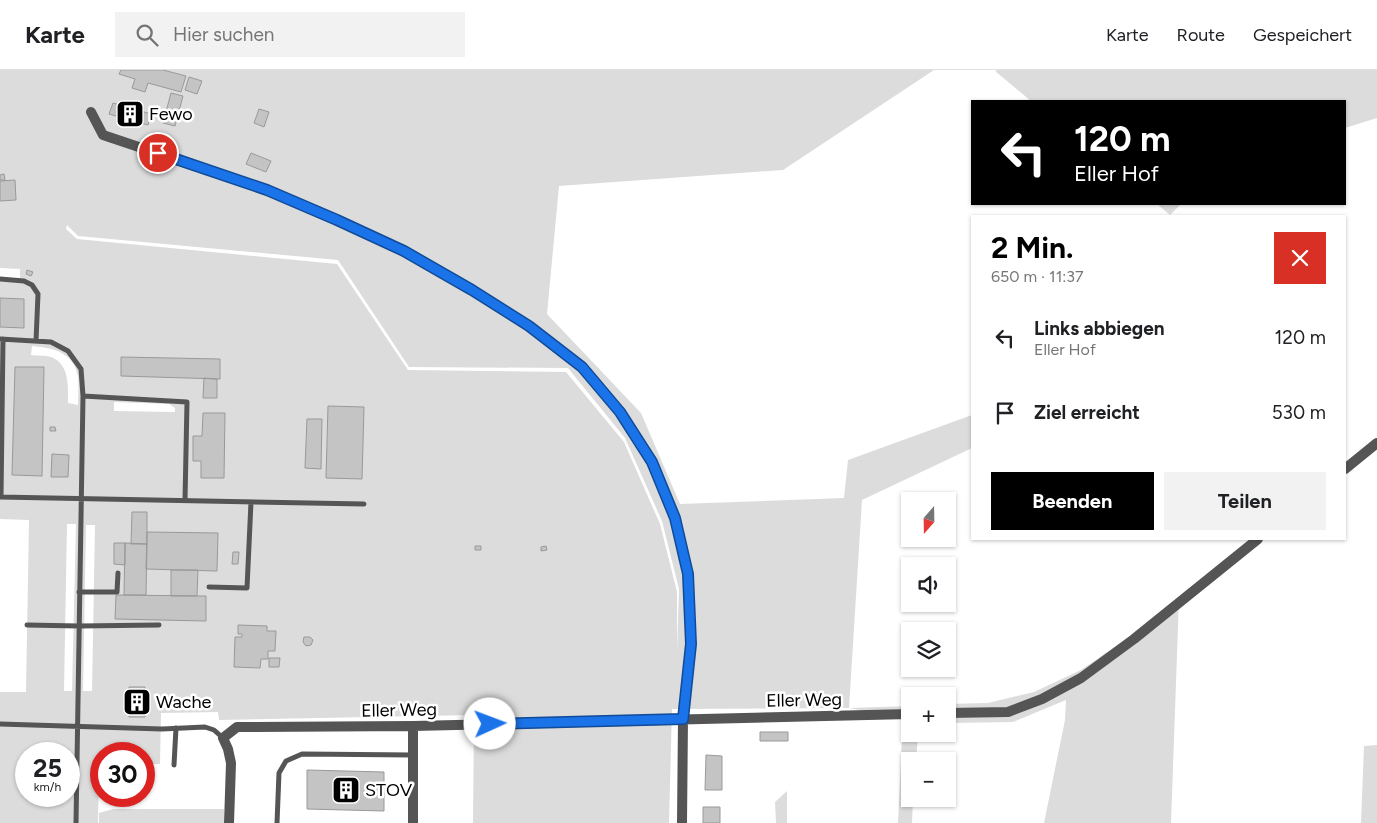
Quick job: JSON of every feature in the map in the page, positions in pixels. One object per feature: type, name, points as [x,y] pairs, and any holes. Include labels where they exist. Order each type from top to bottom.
[{"type":"street","points":[[91,112],[103,135],[267,190],[404,251],[472,290],[529,326],[582,367],[620,412],[652,462],[675,518],[688,574],[691,644],[683,719],[682,823]]},
{"type":"street","points":[[1346,468],[1377,443]]},
{"type":"street","points":[[956,713],[1008,712],[1042,699],[1081,678],[1257,540]]},
{"type":"street","name":"Eller Weg","points":[[223,738],[237,727],[413,726],[901,714]]},
{"type":"street","points":[[413,726],[413,823]]},
{"type":"street","points":[[223,738],[228,749],[230,763],[229,823]]},
{"type":"lane","points":[[0,279],[24,281],[32,285],[38,294],[36,341]]},
{"type":"lane","points":[[76,823],[80,498],[83,396],[81,369],[68,351],[51,342],[1,339],[1,497],[80,498],[185,500],[364,504]]},
{"type":"lane","points":[[83,396],[187,402],[185,500]]},
{"type":"lane","points":[[209,587],[247,588],[251,502]]},
{"type":"lane","points":[[79,592],[117,592],[118,573]]},
{"type":"lane","points":[[27,625],[159,625]]},
{"type":"lane","points":[[0,724],[205,727],[214,730],[223,738]]},
{"type":"lane","points":[[174,765],[176,728]]},
{"type":"lane","points":[[277,823],[279,773],[286,761],[302,754],[413,755]]},
{"type":"shaded area","points":[[0,70],[934,70],[783,170],[559,186],[547,314],[641,413],[680,504],[844,498],[848,460],[971,415],[971,448],[862,500],[849,708],[672,709],[669,823],[473,823],[474,715],[219,720],[218,712],[161,713],[160,764],[155,764],[155,742],[90,742],[90,807],[98,807],[98,823],[0,823],[0,692],[26,692],[29,520],[0,519],[0,278],[20,278],[20,269],[0,268]],"holes":[[[67,225],[78,236],[338,260],[409,367],[568,368],[625,438],[662,521],[679,589],[677,651],[677,592],[660,524],[624,442],[566,372],[408,370],[337,264],[77,239],[66,229]],[[32,346],[55,350],[72,362],[78,377],[78,405],[68,403],[67,377],[62,365],[51,357],[31,355]],[[114,402],[169,404],[175,408],[175,412],[114,411]],[[67,524],[76,524],[72,691],[64,691]],[[86,525],[95,525],[92,691],[83,691]]]},
{"type":"shaded area","points":[[1377,70],[1377,118],[1346,128],[1346,100],[1030,100],[995,71]]},
{"type":"shaded area","points":[[1158,205],[1180,205],[1170,215]]},
{"type":"shaded area","points":[[1179,598],[1171,823],[1044,823],[1065,720],[1066,700],[1013,722],[956,723],[956,704],[988,703],[1034,692],[1081,670],[1147,625]]},
{"type":"shaded area","points":[[901,706],[901,718],[849,708]]},
{"type":"shaded area","points":[[902,742],[918,742],[917,752],[901,752]]},
{"type":"shaded area","points":[[1377,745],[1377,823],[1361,823],[1364,746]]},
{"type":"shaded area","points":[[901,757],[901,807],[913,807],[912,823],[898,823]]},
{"type":"shaded area","points":[[787,791],[787,823],[776,823],[775,802]]},
{"type":"shaded area","points":[[113,809],[224,809],[224,823],[99,823],[99,813]]},
{"type":"building","points":[[121,70],[163,70],[186,76],[181,92],[148,83],[145,92],[132,88],[135,79],[119,74]]},
{"type":"building","points":[[189,77],[202,81],[197,94],[185,90]]},
{"type":"building","points":[[171,93],[183,96],[175,126],[163,123]]},
{"type":"building","name":"Fewo","points":[[113,103],[151,114],[148,125],[109,114]]},
{"type":"building","points":[[259,109],[269,112],[264,127],[254,123]]},
{"type":"building","points":[[251,153],[271,161],[266,172],[246,164]]},
{"type":"building","points":[[4,174],[5,180],[0,180],[0,175]]},
{"type":"building","points":[[15,180],[16,200],[0,201],[0,181]]},
{"type":"building","points":[[27,270],[33,272],[31,276],[26,274]]},
{"type":"building","points":[[0,298],[24,299],[24,328],[0,327]]},
{"type":"building","points":[[121,357],[220,359],[220,379],[121,376]]},
{"type":"building","points":[[15,367],[44,367],[42,476],[12,475]]},
{"type":"building","points":[[204,378],[217,379],[217,398],[203,398]]},
{"type":"building","points":[[328,406],[364,407],[362,479],[326,478]]},
{"type":"building","points":[[203,413],[225,413],[224,478],[201,478],[201,461],[193,461],[193,436],[202,436]]},
{"type":"building","points":[[307,419],[322,419],[321,469],[305,468]]},
{"type":"building","points":[[50,427],[55,427],[56,431],[50,431]]},
{"type":"building","points":[[52,454],[69,455],[68,477],[51,477]]},
{"type":"building","points":[[132,512],[147,512],[147,544],[131,544]]},
{"type":"building","points":[[147,532],[218,533],[217,571],[146,569]]},
{"type":"building","points":[[114,543],[125,543],[125,565],[114,564]]},
{"type":"building","points":[[125,543],[147,544],[146,595],[124,595]]},
{"type":"building","points":[[475,546],[481,546],[481,550],[475,550]]},
{"type":"building","points":[[546,546],[547,550],[541,551],[541,547]]},
{"type":"building","points":[[233,552],[239,552],[238,564],[232,564]]},
{"type":"building","points":[[171,570],[198,570],[197,596],[171,596]]},
{"type":"building","points":[[116,595],[206,596],[206,621],[115,619]]},
{"type":"building","points":[[238,625],[267,626],[267,631],[276,631],[275,651],[268,651],[268,659],[261,659],[260,668],[234,667],[235,637],[242,637],[242,634],[238,634]]},
{"type":"building","points":[[304,637],[310,637],[313,640],[311,645],[306,646],[303,642]]},
{"type":"building","points":[[269,658],[280,658],[279,667],[269,667]]},
{"type":"building","name":"Wache","points":[[129,687],[145,687],[145,717],[129,717]]},
{"type":"building","points":[[760,732],[788,732],[788,741],[760,741]]},
{"type":"building","points":[[706,755],[722,756],[722,790],[705,790]]},
{"type":"building","name":"STOV","points":[[307,770],[384,772],[384,811],[307,809]]},
{"type":"building","points":[[703,807],[720,807],[720,823],[703,823]]},
{"type":"place","name":"Fewo","points":[[130,114]]},
{"type":"place","name":"Wache","points":[[137,702]]},
{"type":"place","name":"STOV","points":[[346,790]]},
{"type":"route","points":[[158,153],[267,190],[337,220],[404,251],[472,290],[529,326],[582,367],[620,412],[652,462],[675,518],[688,574],[691,644],[683,719],[490,724]]}]
